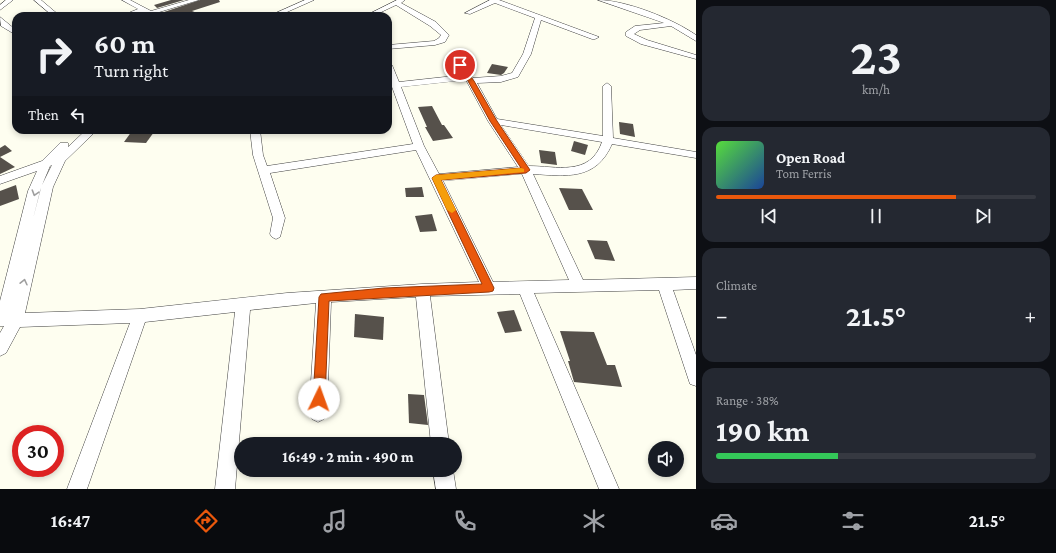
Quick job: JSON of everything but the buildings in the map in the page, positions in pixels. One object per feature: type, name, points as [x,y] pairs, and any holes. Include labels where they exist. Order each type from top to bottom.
[{"type":"street","points":[[0,8],[10,0]]},
{"type":"street","points":[[37,0],[52,12]]},
{"type":"street","points":[[162,12],[196,0]]},
{"type":"street","points":[[282,12],[311,0]]},
{"type":"street","points":[[468,13],[494,0],[595,37]]},
{"type":"street","points":[[601,0],[672,24],[689,33],[696,39]]},
{"type":"street","points":[[124,1],[146,12]]},
{"type":"street","points":[[377,12],[399,2],[433,24],[445,35],[442,40],[435,43],[392,47]]},
{"type":"street","points":[[289,3],[297,6]]},
{"type":"street","points":[[136,12],[142,10]]},
{"type":"street","points":[[396,85],[470,79],[505,79],[515,75],[528,55],[534,29],[539,17]]},
{"type":"street","points":[[0,19],[12,30]]},
{"type":"street","points":[[672,24],[638,28],[629,34],[644,42],[696,57]]},
{"type":"street","points":[[689,33],[696,28]]},
{"type":"street","points":[[460,65],[470,79],[493,121],[526,170],[579,286]]},
{"type":"street","points":[[392,75],[419,146],[489,288]]},
{"type":"street","points":[[436,178],[526,170],[560,172],[581,169],[600,155],[606,147],[608,140],[607,86]]},
{"type":"street","points":[[493,121],[696,155]]},
{"type":"street","points":[[28,241],[34,191],[46,163],[61,147],[77,134]]},
{"type":"street","points":[[0,348],[6,320],[28,241],[46,187],[61,159],[88,134]]},
{"type":"street","points":[[255,134],[258,155],[279,218],[276,234]]},
{"type":"street","points":[[263,170],[419,146]]},
{"type":"street","points":[[0,180],[61,159]]},
{"type":"street","points":[[6,320],[140,316],[243,303],[422,290],[696,283]]},
{"type":"street","points":[[664,284],[696,378]]},
{"type":"street","points":[[524,287],[608,489]]},
{"type":"street","points":[[422,290],[439,437]]},
{"type":"street","points":[[318,413],[324,297]]},
{"type":"street","points":[[225,489],[243,303]]},
{"type":"street","points":[[77,489],[140,316]]},
{"type":"street","points":[[444,477],[446,489]]},
{"type":"slow traffic","points":[[452,210],[436,178],[521,170]]},
{"type":"route","points":[[319,399],[324,297],[384,292],[489,288],[436,178],[526,170],[493,121],[469,77],[460,65]]}]
